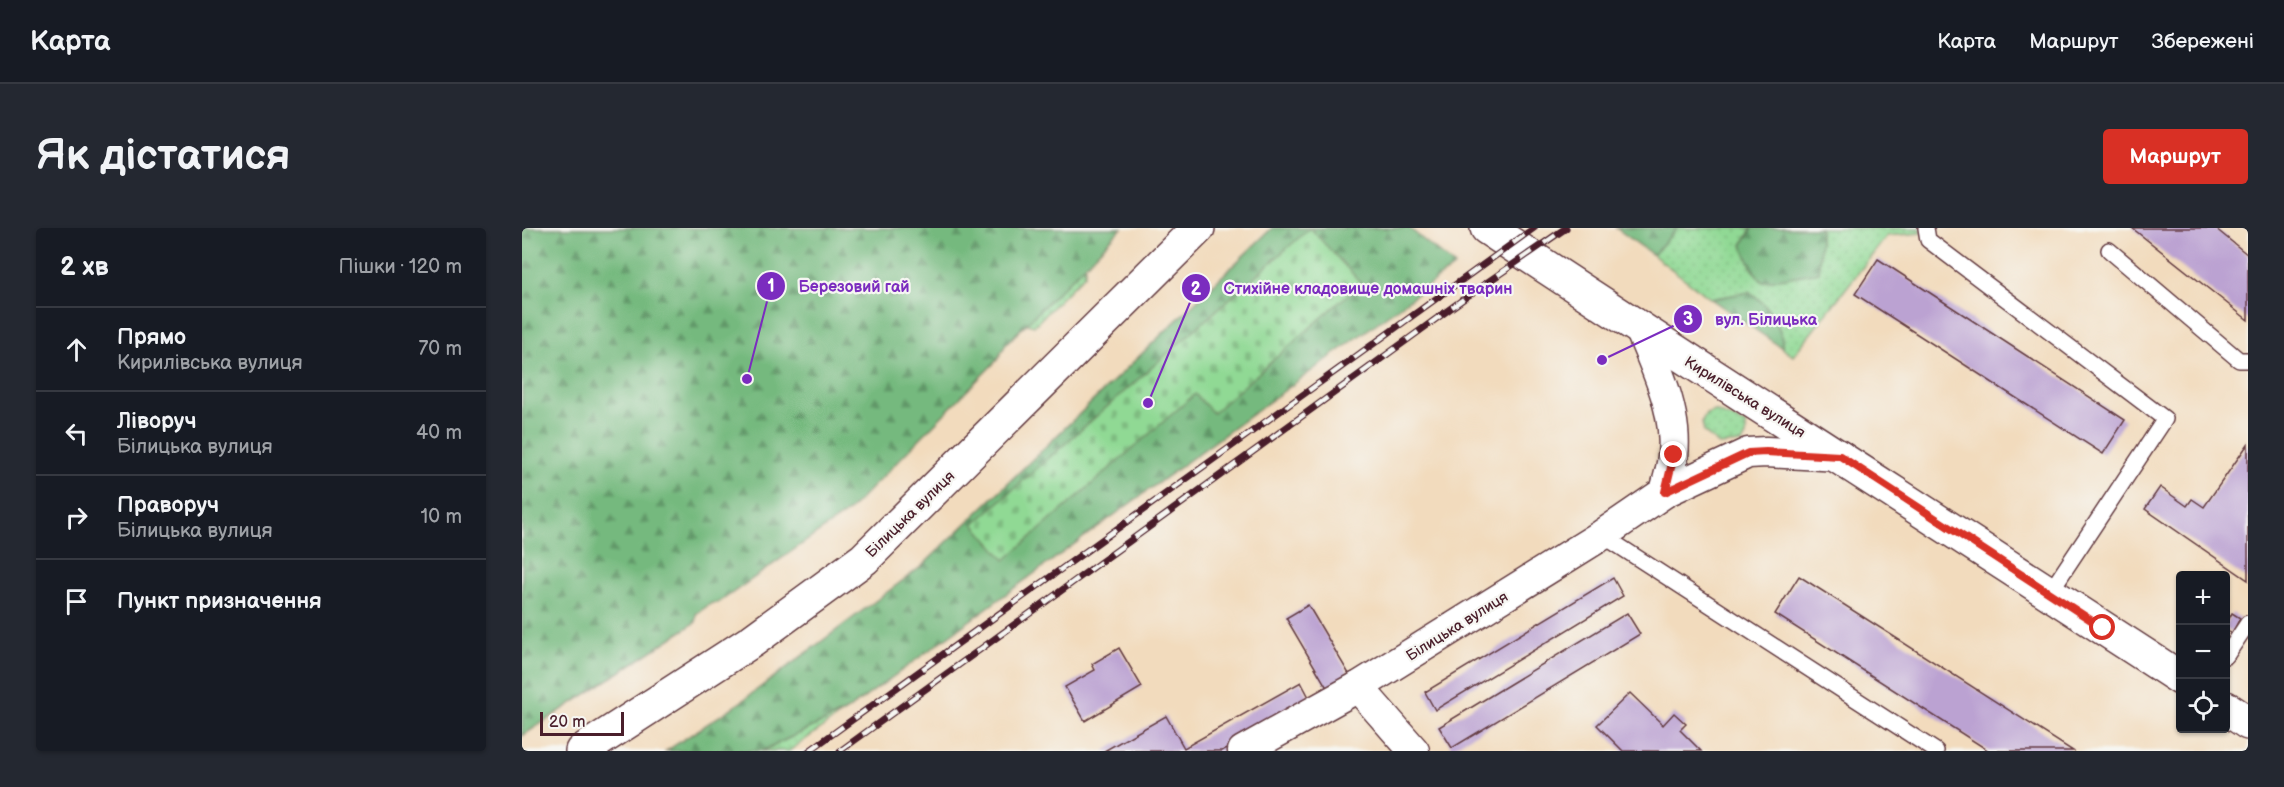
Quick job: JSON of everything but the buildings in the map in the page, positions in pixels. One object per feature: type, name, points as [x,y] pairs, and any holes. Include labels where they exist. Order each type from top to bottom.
[{"type":"main road","name":"Білицька вулиця","points":[[582,751],[752,641],[864,559],[1198,228]]},
{"type":"main road","name":"Кирилівська вулиця","points":[[1487,228],[1641,331],[1840,456],[2176,675]]},
{"type":"main road","points":[[2230,711],[2248,723]]},
{"type":"street","points":[[1641,331],[1663,386],[1673,426],[1674,455],[1665,492]]},
{"type":"street","name":"Білицька вулиця","points":[[1243,751],[1358,687],[1602,535],[1665,492],[1748,453],[1840,456]]},
{"type":"street","points":[[1358,687],[1414,751]]},
{"type":"lane","points":[[1926,228],[1928,240],[2165,419],[2050,592]]},
{"type":"lane","points":[[2109,250],[2239,360],[2248,360]]},
{"type":"lane","points":[[1602,535],[1936,751]]},
{"type":"lane","points":[[2230,650],[2248,623]]},
{"type":"green space","points":[[522,228],[1122,228],[1006,344],[997,360],[849,511],[718,603],[712,603],[696,614],[696,622],[522,736]]},
{"type":"green space","points":[[1272,228],[1409,228],[1455,266],[846,711],[762,751],[666,751],[738,704],[922,566]]},
{"type":"green space","points":[[1310,228],[1361,283],[1213,413],[1195,394],[1005,560],[974,524]]},
{"type":"green space","points":[[1616,228],[1677,228],[1653,255]]},
{"type":"green space","points":[[1677,228],[1752,228],[1742,245],[1819,272],[1820,228],[1920,228],[1921,233],[1887,236],[1793,356],[1782,348],[1780,332],[1773,316],[1750,292],[1711,299],[1653,255]]},
{"type":"green space","points":[[1752,228],[1820,228],[1819,272],[1762,282],[1752,268],[1742,245]]},
{"type":"green space","points":[[1085,267],[1085,274],[1034,326],[1023,323],[1021,269]]},
{"type":"green space","points":[[1750,292],[1773,316],[1780,332],[1782,348],[1711,299]]},
{"type":"green space","points":[[1715,411],[1746,424],[1746,436],[1742,443],[1719,445],[1704,432],[1702,422],[1706,414]]},
{"type":"green space","points":[[846,711],[789,751],[762,751]]},
{"type":"railway","points":[[809,751],[1534,228]]},
{"type":"railway","points":[[840,751],[1469,295],[1566,228]]},
{"type":"place","name":"вул. Білицька","points":[[1602,360]]},
{"type":"place","name":"Березовий гай","points":[[747,379]]},
{"type":"place","name":"Стихійне кладовище домашніх тварин","points":[[1148,403]]},
{"type":"route","points":[[1674,455],[1665,492],[1748,453],[1840,456],[2103,628]]}]
